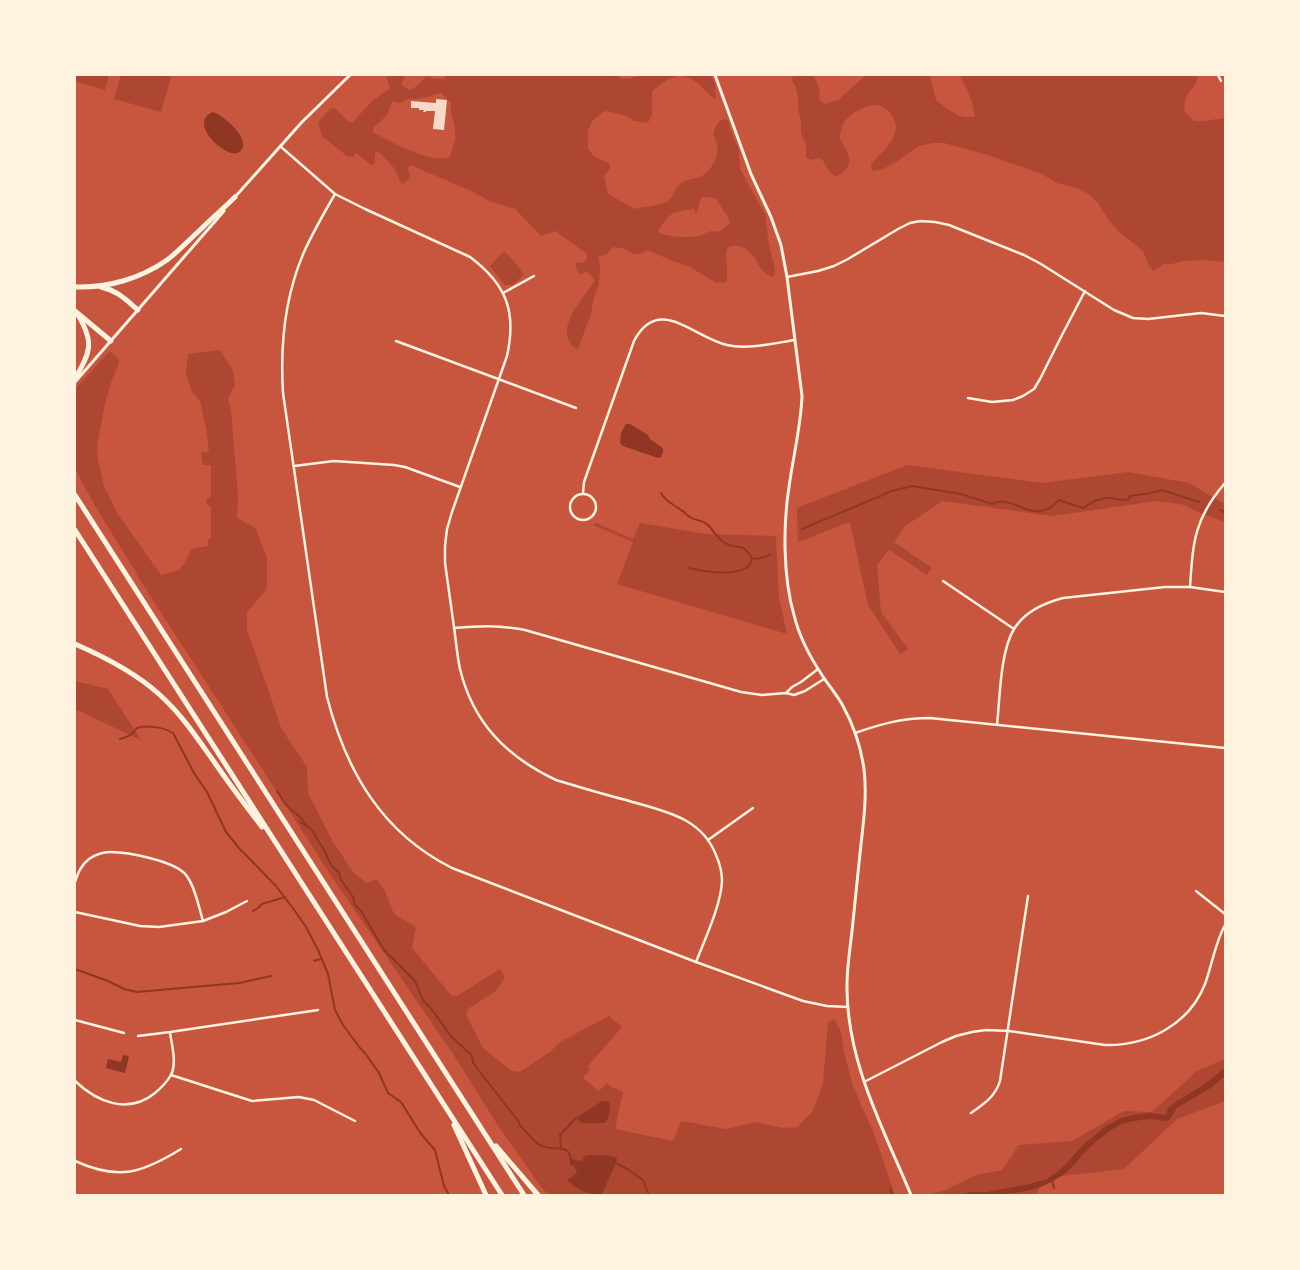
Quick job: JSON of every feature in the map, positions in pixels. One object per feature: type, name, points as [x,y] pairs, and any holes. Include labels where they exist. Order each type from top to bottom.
[{"type":"highway","points":[[100,287],[133,277],[166,261],[236,197]]},
{"type":"highway","points":[[75,287],[100,287],[108,289],[120,295],[138,310]]},
{"type":"highway","points":[[77,313],[111,341]]},
{"type":"highway","points":[[75,381],[89,351],[88,334],[77,313]]},
{"type":"highway","points":[[75,495],[524,1195]]},
{"type":"highway","points":[[75,530],[502,1195]]},
{"type":"highway","points":[[75,644],[105,658],[133,675],[159,694],[186,721],[293,870]]},
{"type":"highway","points":[[444,1105],[486,1195]]},
{"type":"highway","points":[[483,1130],[538,1195]]},
{"type":"street","points":[[75,381],[280,146],[350,75]]},
{"type":"street","points":[[715,75],[751,174],[776,228],[784,258],[802,396],[786,513],[788,583],[791,606],[806,647],[844,708],[855,733],[864,769],[865,801],[847,976],[848,1007],[856,1056],[864,1082],[911,1195]]},
{"type":"street","points":[[1218,75],[1221,81]]},
{"type":"street","points":[[280,146],[335,194],[470,257],[491,276],[503,293],[507,304],[511,330],[510,343],[460,487],[447,529],[445,546],[445,563],[460,668],[470,696],[483,721],[508,750],[532,767],[556,780],[670,813],[682,818],[698,829],[708,840],[719,861],[722,882],[718,904],[696,962]]},
{"type":"street","points":[[335,194],[313,232],[303,254],[290,296],[282,350],[283,393],[327,697],[345,752],[352,768],[372,800],[404,836],[424,852],[452,868],[696,962],[803,1000],[827,1006],[848,1007]]},
{"type":"street","points":[[787,277],[834,266],[898,228],[910,223],[920,221],[934,222],[949,225],[1024,255],[1114,310],[1133,318],[1148,319],[1201,314],[1225,316]]},
{"type":"street","points":[[503,293],[534,276]]},
{"type":"street","points":[[968,398],[992,402],[1013,400],[1034,389],[1085,291]]},
{"type":"street","points":[[583,493],[584,482],[634,341],[639,331],[647,325],[656,320],[676,322],[726,345],[750,346],[795,340]]},
{"type":"street","points":[[396,341],[576,408]]},
{"type":"street","points":[[294,466],[334,461],[394,465],[411,469],[460,487]]},
{"type":"street","points":[[1190,587],[1192,555],[1197,529],[1210,503],[1225,483]]},
{"type":"street","points":[[583,493],[594,499],[596,511],[591,518],[582,520],[574,516],[570,508],[572,500],[583,493]]},
{"type":"street","points":[[943,581],[1014,629]]},
{"type":"street","points":[[997,725],[1004,659],[1010,638],[1014,629],[1038,607],[1063,598],[1165,586],[1225,592]]},
{"type":"street","points":[[454,628],[487,626],[525,630],[741,692],[762,695],[786,693],[794,695],[825,679]]},
{"type":"street","points":[[786,693],[818,668]]},
{"type":"street","points":[[855,733],[882,723],[915,718],[1225,748]]},
{"type":"street","points":[[708,840],[753,808]]},
{"type":"street","points":[[75,882],[81,868],[88,860],[98,854],[110,852],[131,854],[165,862],[185,873],[190,881],[203,922]]},
{"type":"street","points":[[1196,891],[1225,914]]},
{"type":"street","points":[[971,1113],[992,1097],[998,1089],[1003,1071],[1028,896]]},
{"type":"street","points":[[75,912],[140,926],[159,927],[203,922],[247,901]]},
{"type":"street","points":[[864,1082],[956,1036],[972,1032],[986,1030],[1009,1031],[1105,1045],[1131,1044],[1155,1036],[1176,1023],[1186,1014],[1199,996],[1225,925]]},
{"type":"street","points":[[138,1036],[318,1010]]},
{"type":"street","points":[[75,1020],[124,1033]]},
{"type":"street","points":[[75,1081],[84,1090],[113,1104],[138,1101],[152,1095],[171,1075],[174,1061],[170,1032]]},
{"type":"street","points":[[171,1075],[252,1100],[292,1097],[307,1098],[355,1121]]},
{"type":"street","points":[[75,1161],[94,1169],[114,1173],[134,1171],[152,1165],[181,1148]]},
{"type":"shaded area","points":[[75,75],[109,75],[105,90],[75,81]]},
{"type":"shaded area","points":[[121,75],[163,75],[171,77],[161,112],[114,99]]},
{"type":"shaded area","points":[[386,75],[405,75],[401,85],[409,90],[413,89],[427,76],[435,79],[444,79],[447,75],[617,75],[626,79],[644,75],[711,75],[715,85],[716,99],[709,95],[694,80],[687,77],[676,76],[658,86],[652,91],[652,114],[648,123],[634,121],[626,116],[607,111],[603,112],[592,121],[588,131],[588,149],[594,156],[610,164],[610,169],[604,176],[608,194],[635,209],[654,206],[668,201],[682,182],[702,176],[711,168],[717,152],[716,140],[713,135],[715,128],[721,120],[729,121],[730,129],[739,150],[740,169],[765,214],[775,273],[773,277],[768,275],[760,267],[752,254],[738,246],[728,247],[726,255],[726,282],[717,283],[688,266],[648,250],[635,254],[622,248],[613,247],[607,254],[598,257],[600,265],[599,284],[594,296],[591,314],[578,349],[573,347],[567,334],[570,319],[577,305],[595,281],[589,273],[580,274],[576,268],[576,263],[585,262],[587,258],[586,253],[555,231],[541,236],[515,209],[492,202],[410,165],[408,169],[410,178],[403,184],[394,168],[378,151],[375,154],[375,164],[371,165],[356,153],[353,157],[348,157],[322,136],[318,122],[331,108],[336,109],[349,122],[353,122],[371,102],[390,88]],"holes":[[[441,93],[451,103],[455,131],[455,140],[450,157],[442,159],[422,155],[399,146],[373,132],[374,127],[387,113],[392,101],[401,103],[409,99],[423,98]],[[703,197],[717,199],[730,223],[719,232],[709,232],[695,237],[672,236],[658,232],[665,220],[676,212],[694,209],[696,214],[700,200]]]},
{"type":"shaded area","points":[[795,75],[813,75],[819,86],[820,99],[825,104],[838,100],[866,75],[930,75],[936,100],[959,116],[969,117],[975,116],[972,101],[960,75],[1198,75],[1195,85],[1186,96],[1185,112],[1194,121],[1225,118],[1225,262],[1183,261],[1164,264],[1153,271],[1143,251],[1118,231],[1090,195],[1076,188],[1057,183],[1040,173],[988,155],[944,143],[918,146],[898,161],[883,169],[873,171],[871,164],[891,142],[896,128],[892,115],[881,106],[872,105],[862,108],[843,124],[840,139],[848,155],[849,164],[836,177],[822,159],[813,160],[806,158],[806,144],[801,133],[798,97],[792,80]]},
{"type":"shaded area","points":[[213,112],[229,122],[239,133],[243,144],[239,152],[226,151],[219,147],[208,135],[204,122],[207,116]]},
{"type":"shaded area","points":[[504,251],[524,275],[512,285],[505,285],[490,266]]},
{"type":"shaded area","points":[[220,350],[233,371],[235,385],[228,399],[231,410],[238,496],[237,518],[255,528],[267,557],[267,589],[247,612],[247,630],[281,728],[307,767],[308,793],[333,842],[354,873],[367,883],[377,879],[385,891],[394,914],[416,927],[412,948],[451,995],[457,996],[500,969],[503,973],[504,979],[496,991],[469,1008],[466,1015],[483,1048],[512,1071],[520,1072],[551,1051],[560,1042],[609,1016],[622,1027],[587,1067],[590,1070],[583,1078],[599,1091],[607,1083],[611,1087],[623,1092],[615,1129],[673,1141],[681,1121],[726,1129],[756,1122],[783,1128],[797,1127],[813,1111],[823,1083],[828,1022],[834,1019],[841,1032],[852,1083],[873,1131],[895,1195],[549,1195],[541,1187],[330,874],[149,594],[75,469],[75,389],[110,351],[118,358],[119,363],[105,403],[97,445],[98,460],[104,486],[117,513],[161,575],[181,568],[191,549],[208,546],[208,540],[211,537],[211,508],[206,502],[211,496],[211,465],[203,465],[201,452],[209,452],[206,428],[200,401],[192,392],[186,375],[188,354]]},
{"type":"shaded area","points":[[626,424],[630,424],[648,435],[650,439],[663,448],[661,457],[658,458],[623,446],[620,443],[621,433]]},
{"type":"shaded area","points":[[907,465],[1042,483],[1128,472],[1189,483],[1225,504],[1225,522],[1195,511],[1185,505],[1157,501],[1052,516],[942,501],[904,527],[894,542],[932,568],[927,575],[889,550],[877,565],[881,612],[908,649],[900,654],[868,605],[850,522],[798,542],[797,508]]},
{"type":"shaded area","points":[[596,523],[633,539],[640,523],[706,534],[776,536],[779,598],[787,634],[617,584],[633,542],[593,525]]},
{"type":"shaded area","points":[[75,681],[108,689],[141,740],[75,709]]},
{"type":"shaded area","points":[[123,1055],[129,1056],[125,1073],[106,1068],[108,1059],[121,1062]]},
{"type":"shaded area","points":[[1225,1059],[1225,1101],[1177,1119],[1124,1169],[1045,1178],[1036,1195],[925,1195],[943,1191],[976,1175],[1002,1170],[1019,1145],[1072,1141],[1124,1111],[1152,1112],[1197,1071]]},
{"type":"shaded area","points":[[1225,1069],[1225,1076],[1209,1089],[1177,1108],[1169,1120],[1139,1120],[1116,1127],[1094,1144],[1060,1177],[1047,1184],[1034,1189],[1005,1194],[960,1195],[969,1192],[987,1192],[1030,1184],[1046,1179],[1056,1173],[1083,1145],[1106,1126],[1132,1115],[1149,1113],[1166,1115],[1168,1108],[1174,1103]]},
{"type":"shaded area","points":[[602,1101],[609,1102],[610,1105],[608,1119],[605,1123],[582,1123],[576,1118]]},
{"type":"shaded area","points":[[588,1155],[606,1155],[617,1158],[602,1194],[592,1194],[583,1191],[567,1180],[577,1173],[575,1167],[570,1162],[572,1159],[582,1161]]},
{"type":"building","points":[[436,99],[447,100],[444,130],[433,129],[435,111],[423,112],[424,110],[419,110],[419,108],[411,108],[411,101],[436,103]]},
{"type":"waterway","points":[[802,529],[892,491],[912,486],[961,494],[992,504],[1006,502],[1033,511],[1048,508],[1059,500],[1083,508],[1103,498],[1128,500],[1130,496],[1162,490],[1199,502]]},
{"type":"waterway","points":[[661,493],[667,501],[689,516],[706,523],[724,542],[731,546],[745,549],[752,558],[757,559],[770,555]]},
{"type":"waterway","points":[[1220,510],[1225,512]]},
{"type":"waterway","points":[[689,568],[710,572],[733,572],[747,567],[752,558]]},
{"type":"waterway","points":[[120,739],[141,727],[160,728],[173,733],[194,773],[207,792],[226,832],[276,886],[306,927],[328,974],[335,1010],[343,1025],[379,1073],[388,1093],[401,1102],[421,1134],[435,1150],[444,1186],[449,1195]]},
{"type":"waterway","points":[[277,791],[286,805],[306,825]]},
{"type":"waterway","points":[[300,822],[312,830],[331,865],[339,873],[341,880],[353,897],[355,905],[361,911],[384,950],[415,981],[423,1000],[450,1035],[472,1056],[473,1063],[519,1122],[520,1126],[540,1145],[569,1152],[571,1165]]},
{"type":"waterway","points":[[253,911],[262,904],[285,897]]},
{"type":"waterway","points":[[314,961],[321,959]]},
{"type":"waterway","points":[[75,969],[124,989],[137,992],[239,983],[271,976]]},
{"type":"waterway","points":[[561,1147],[560,1135],[576,1118]]},
{"type":"waterway","points":[[614,1162],[643,1180],[649,1195]]},
{"type":"waterway","points":[[1052,1180],[1054,1188]]},
{"type":"waterway","points":[[890,1189],[892,1195]]}]
